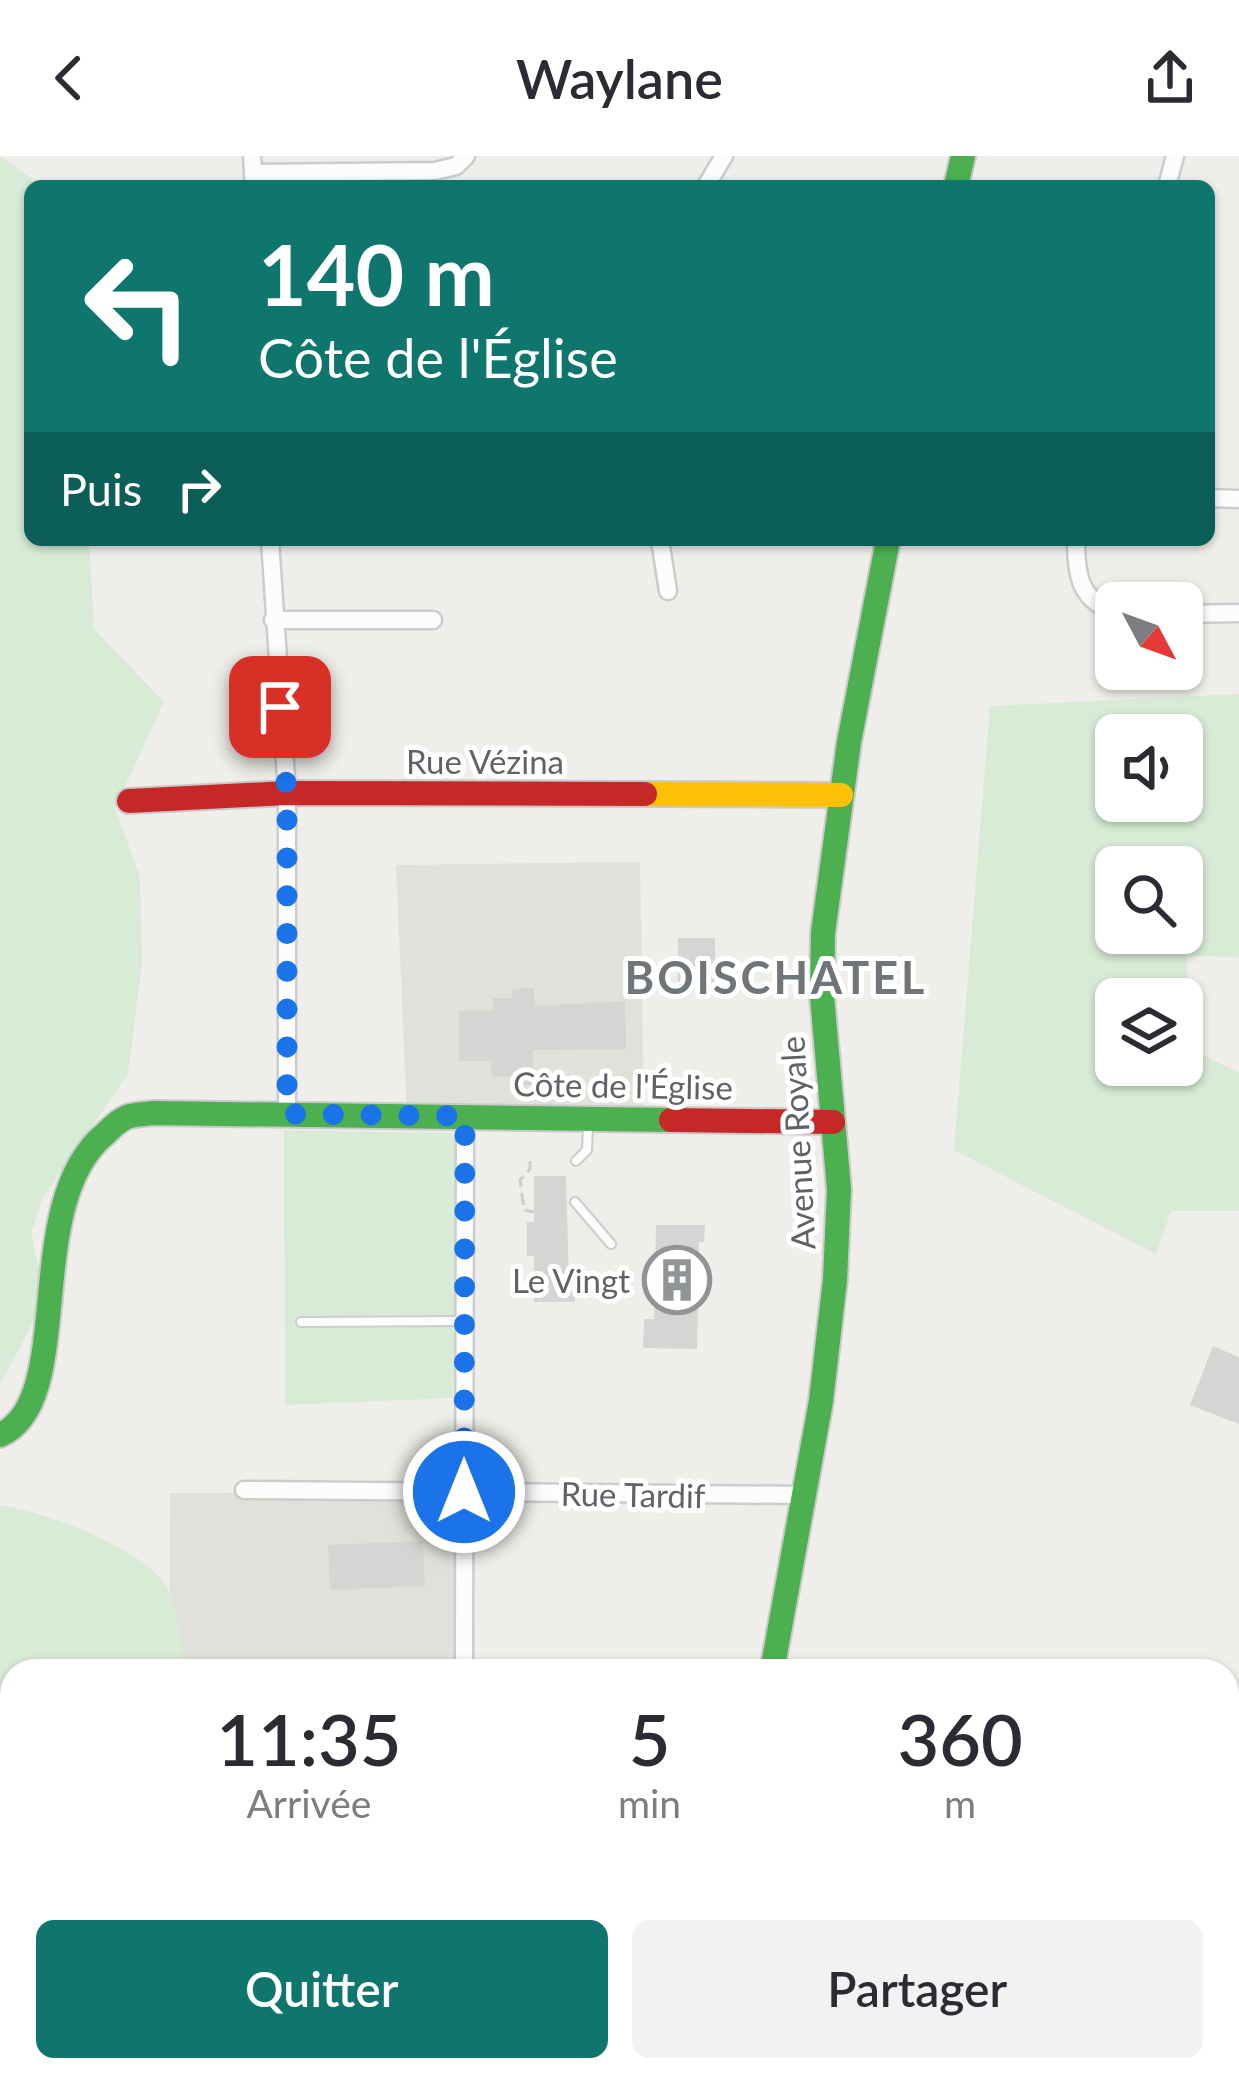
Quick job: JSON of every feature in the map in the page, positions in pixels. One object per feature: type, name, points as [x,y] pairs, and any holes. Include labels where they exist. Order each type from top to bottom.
[{"type":"street","points":[[253,172],[435,171],[456,166],[466,156]]},
{"type":"street","points":[[270,546],[287,794],[287,1114]]},
{"type":"street","points":[[661,546],[668,591]]},
{"type":"street","name":"Avenue Royale","points":[[774,1659],[806,1496],[835,1280],[839,1189],[822,996],[823,933],[841,795],[887,546]]},
{"type":"street","points":[[1076,546],[1076,572],[1095,602]]},
{"type":"street","points":[[1203,614],[1239,614]]},
{"type":"street","points":[[273,620],[433,620]]},
{"type":"street","name":"Rue Vézina","points":[[129,801],[287,794],[841,795]]},
{"type":"street","name":"Côte de l'Église","points":[[0,1435],[13,1431],[28,1413],[38,1389],[61,1205],[75,1170],[96,1142],[125,1117],[154,1113],[833,1122]]},
{"type":"street","points":[[464,1659],[465,1116]]},
{"type":"street","name":"Rue Tardif","points":[[244,1490],[806,1496]]},
{"type":"lane","points":[[576,1161],[587,1150],[589,1118]]},
{"type":"lane","points":[[575,1202],[611,1244]]},
{"type":"lane","points":[[301,1322],[465,1321]]},
{"type":"path","points":[[530,1161],[530,1169],[520,1180],[520,1196],[524,1210],[534,1212]]},
{"type":"shaded area","points":[[640,862],[644,1118],[407,1115],[396,865]]},
{"type":"shaded area","points":[[464,1492],[464,1659],[169,1659],[170,1493]]},
{"type":"green space","points":[[0,156],[34,180],[24,180],[24,546],[89,546],[94,629],[164,702],[115,808],[140,877],[142,961],[128,1074],[42,1199],[31,1234],[46,1297],[0,1385]]},
{"type":"green space","points":[[1239,694],[1239,957],[1187,956],[1187,978],[1095,978],[1095,1086],[1203,1086],[1203,1055],[1239,1072],[1239,1211],[1171,1211],[1156,1254],[954,1150],[990,706]]},
{"type":"green space","points":[[284,1130],[451,1133],[462,1143],[453,1398],[285,1405]]},
{"type":"green space","points":[[0,1505],[69,1525],[144,1563],[171,1596],[183,1659],[0,1659]]},
{"type":"building","points":[[678,938],[715,938],[715,982],[678,982]]},
{"type":"building","points":[[534,988],[535,1006],[625,1001],[626,1049],[533,1050],[533,1085],[514,1085],[514,1076],[492,1077],[491,1061],[459,1061],[459,1011],[493,1010],[493,998],[512,998],[512,989]]},
{"type":"building","points":[[534,1176],[566,1176],[569,1282],[576,1282],[575,1302],[534,1302],[534,1256],[527,1256],[527,1222],[534,1222]]},
{"type":"building","name":"Le Vingt","points":[[656,1225],[705,1225],[704,1242],[699,1242],[697,1349],[643,1348],[644,1319],[654,1319]]},
{"type":"building","points":[[1213,1346],[1239,1357],[1239,1424],[1190,1405]]},
{"type":"building","points":[[423,1541],[425,1586],[330,1590],[328,1545]]},
{"type":"traffic: fast","points":[[957,180],[963,156]]},
{"type":"traffic: fast","points":[[774,1659],[821,1401],[835,1280],[839,1189],[822,996],[823,933],[849,742],[887,546]]},
{"type":"traffic: fast","points":[[0,1435],[23,1415],[37,1383],[55,1251],[79,1166],[124,1118],[154,1113],[671,1120]]},
{"type":"traffic: slow","points":[[645,794],[841,795]]},
{"type":"traffic: jam","points":[[129,801],[287,793],[645,794]]},
{"type":"traffic: jam","points":[[671,1120],[833,1122]]},
{"type":"place","name":"Le Vingt","points":[[677,1280]]},
{"type":"district","name":"BOISCHATEL","points":[[776,977]]},
{"type":"route","points":[[280,707],[287,794],[287,1114],[465,1116],[464,1492]]}]
